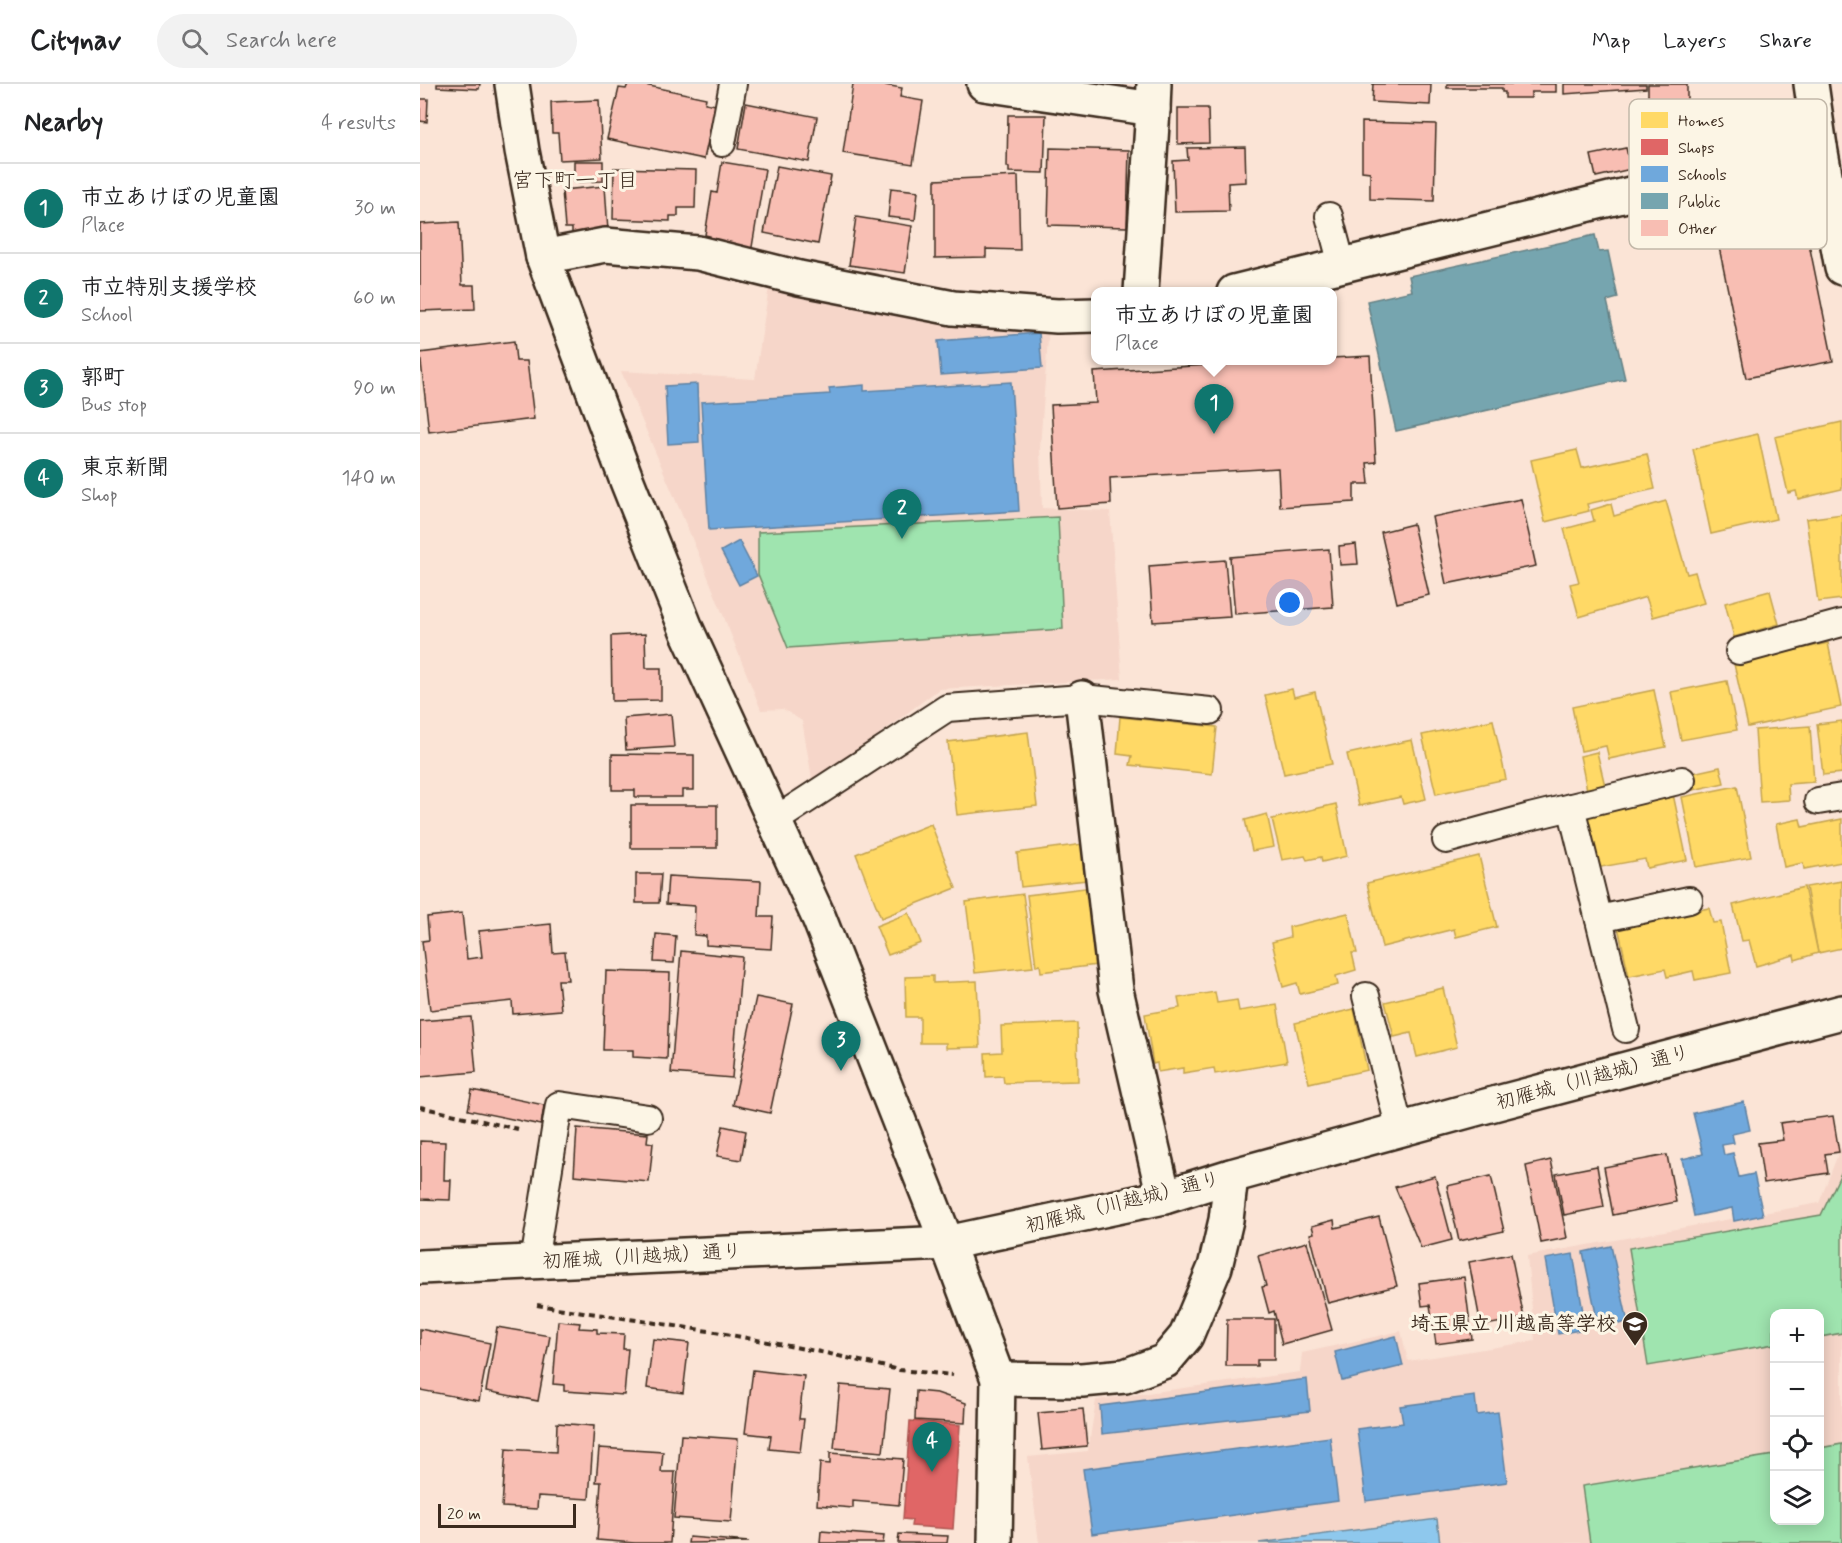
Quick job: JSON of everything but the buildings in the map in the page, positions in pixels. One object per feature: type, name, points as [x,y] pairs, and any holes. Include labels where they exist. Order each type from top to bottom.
[{"type":"street","points":[[512,84],[522,151],[543,257],[627,481],[687,631],[819,918],[998,1379],[995,1543]]},
{"type":"street","points":[[984,84],[1154,97],[1141,287]]},
{"type":"street","points":[[1811,84],[1813,99]]},
{"type":"street","points":[[1827,186],[1842,268]]},
{"type":"street","points":[[1251,287],[1629,194]]},
{"type":"street","points":[[543,257],[605,245],[698,253],[800,278],[953,308],[1057,316],[1091,315]]},
{"type":"street","points":[[1082,698],[1116,990],[1164,1197]]},
{"type":"street","name":"初雁城（川越城）通り","points":[[420,1267],[947,1243],[1164,1197],[1231,1176],[1842,1012]]},
{"type":"street","points":[[998,1379],[1082,1380],[1125,1376],[1165,1361],[1186,1336],[1215,1267],[1226,1220],[1231,1176]]},
{"type":"lane","points":[[722,143],[733,84]]},
{"type":"lane","points":[[1329,216],[1342,265]]},
{"type":"lane","points":[[1739,651],[1842,623]]},
{"type":"lane","points":[[774,821],[947,708],[1082,698],[1210,711]]},
{"type":"lane","points":[[1446,840],[1682,780]]},
{"type":"lane","points":[[1571,807],[1626,1029]]},
{"type":"lane","points":[[1599,919],[1689,900]]},
{"type":"lane","points":[[1366,996],[1400,1130]]},
{"type":"lane","points":[[534,1262],[559,1105],[648,1118]]},
{"type":"path","points":[[420,1107],[554,1136]]},
{"type":"path","points":[[534,1305],[715,1332],[826,1353],[899,1370],[998,1379]]},
{"type":"shaded area","points":[[769,287],[1049,325],[1040,448],[1042,508],[1110,511],[1122,679],[939,689],[813,784],[802,721],[783,709],[761,710],[704,567],[621,371],[755,379]]},
{"type":"shaded area","name":"埼玉県立 川越高等学校","points":[[1842,1144],[1842,1543],[1039,1543],[1028,1457],[1088,1451],[1096,1400],[1300,1372],[1302,1353],[1401,1331],[1408,1361],[1535,1341],[1527,1256],[1819,1203]]},
{"type":"green space","points":[[1058,517],[1063,629],[788,648],[758,574],[758,532]]},
{"type":"green space","points":[[1842,1171],[1842,1333],[1824,1336],[1824,1309],[1770,1309],[1770,1345],[1648,1366],[1629,1248],[1821,1215]]},
{"type":"green space","points":[[1842,1444],[1842,1543],[1590,1543],[1582,1486],[1770,1456],[1770,1525],[1824,1525],[1824,1447]]},
{"type":"water","points":[[1437,1519],[1440,1543],[1259,1543]]},
{"type":"place","name":"市立あけぼの児童園","points":[[1214,434]]},
{"type":"place","name":"市立特別支援学校","points":[[902,539]]},
{"type":"place","name":"郭町","points":[[841,1071]]},
{"type":"place","name":"埼玉県立 川越高等学校","points":[[1635,1347]]},
{"type":"place","name":"東京新聞","points":[[932,1472]]},
{"type":"district","name":"宮下町一丁目","points":[[575,181]]}]
